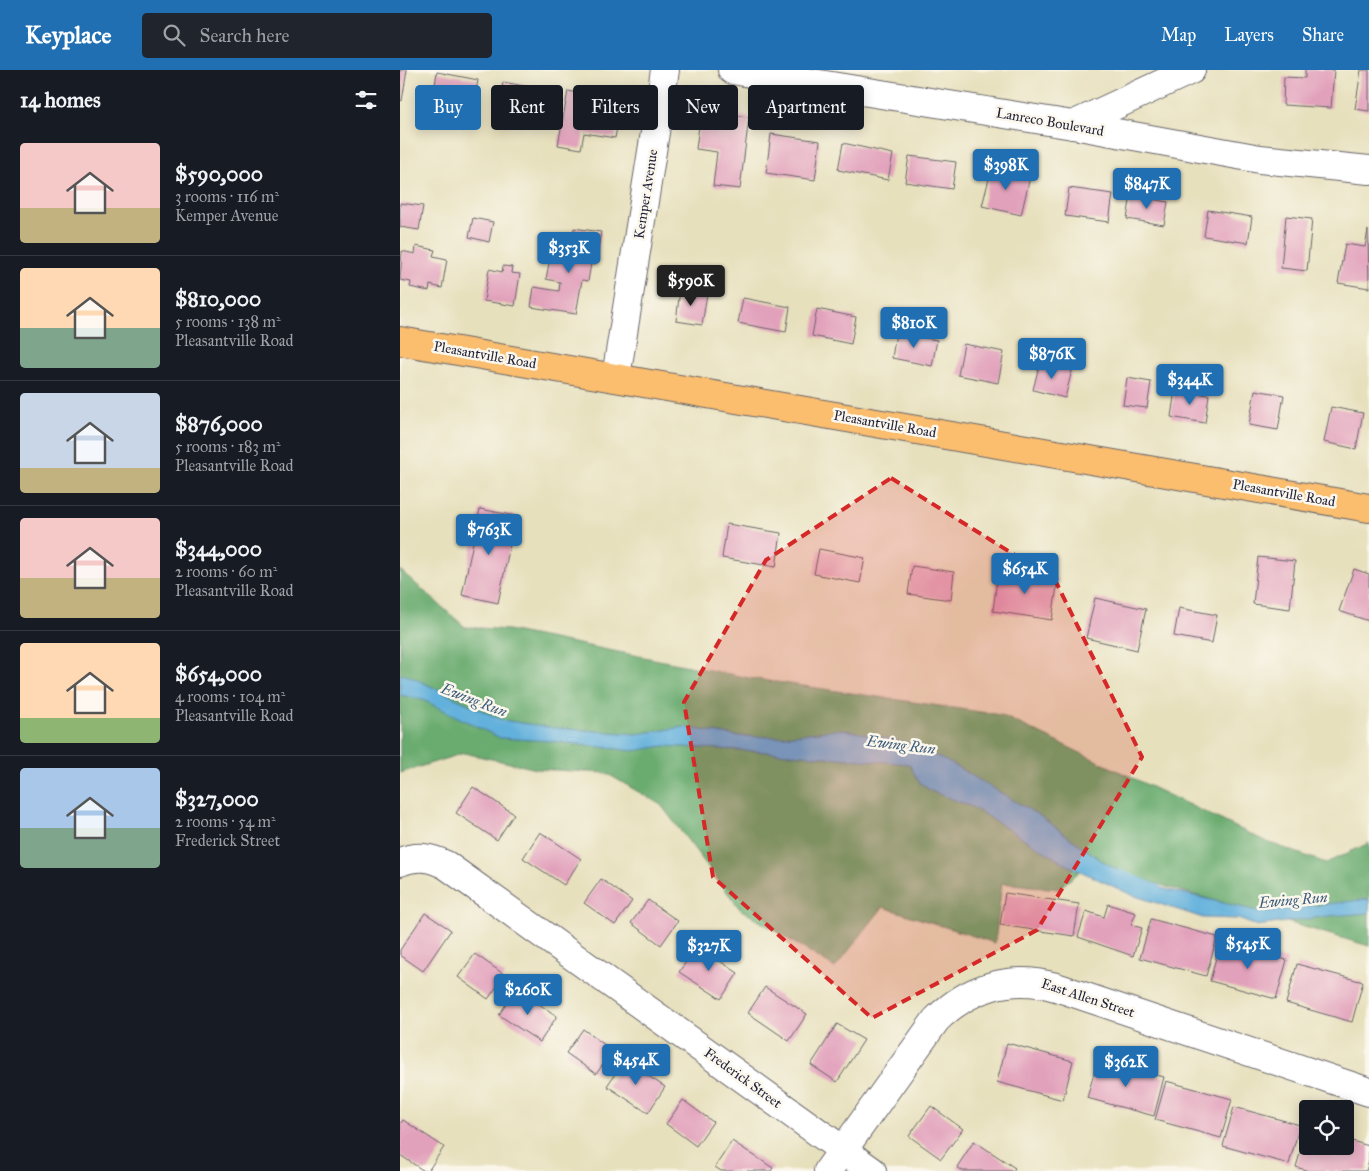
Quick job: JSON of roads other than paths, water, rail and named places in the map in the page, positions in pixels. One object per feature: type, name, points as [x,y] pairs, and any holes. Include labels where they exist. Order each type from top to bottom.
[{"type":"main road","name":"Pleasantville Road","points":[[400,340],[1369,508]]},
{"type":"street","name":"Kemper Avenue","points":[[616,377],[665,70]]},
{"type":"street","name":"Lanreco Boulevard","points":[[732,70],[1073,126],[1260,160],[1369,170]]},
{"type":"street","points":[[1073,126],[1191,70]]},
{"type":"street","name":"Frederick Street","points":[[407,860],[426,857],[446,865],[835,1161],[872,1171]]},
{"type":"street","name":"East Allen Street","points":[[835,1161],[936,1020],[950,1006],[966,996],[998,984],[1027,981],[1041,982],[1369,1092]]},
{"type":"water","points":[[400,674],[409,676],[502,720],[555,728],[637,734],[683,727],[737,736],[776,737],[842,729],[912,744],[954,765],[1040,816],[1102,861],[1140,883],[1261,912],[1369,899],[1369,913],[1329,916],[1257,926],[1238,919],[1203,918],[1132,895],[1065,864],[972,807],[931,791],[919,782],[909,764],[754,751],[664,746],[633,751],[550,741],[500,738],[423,700],[400,695]]},
{"type":"waterway","name":"Ewing Run","points":[[1121,873],[1158,888]]}]
